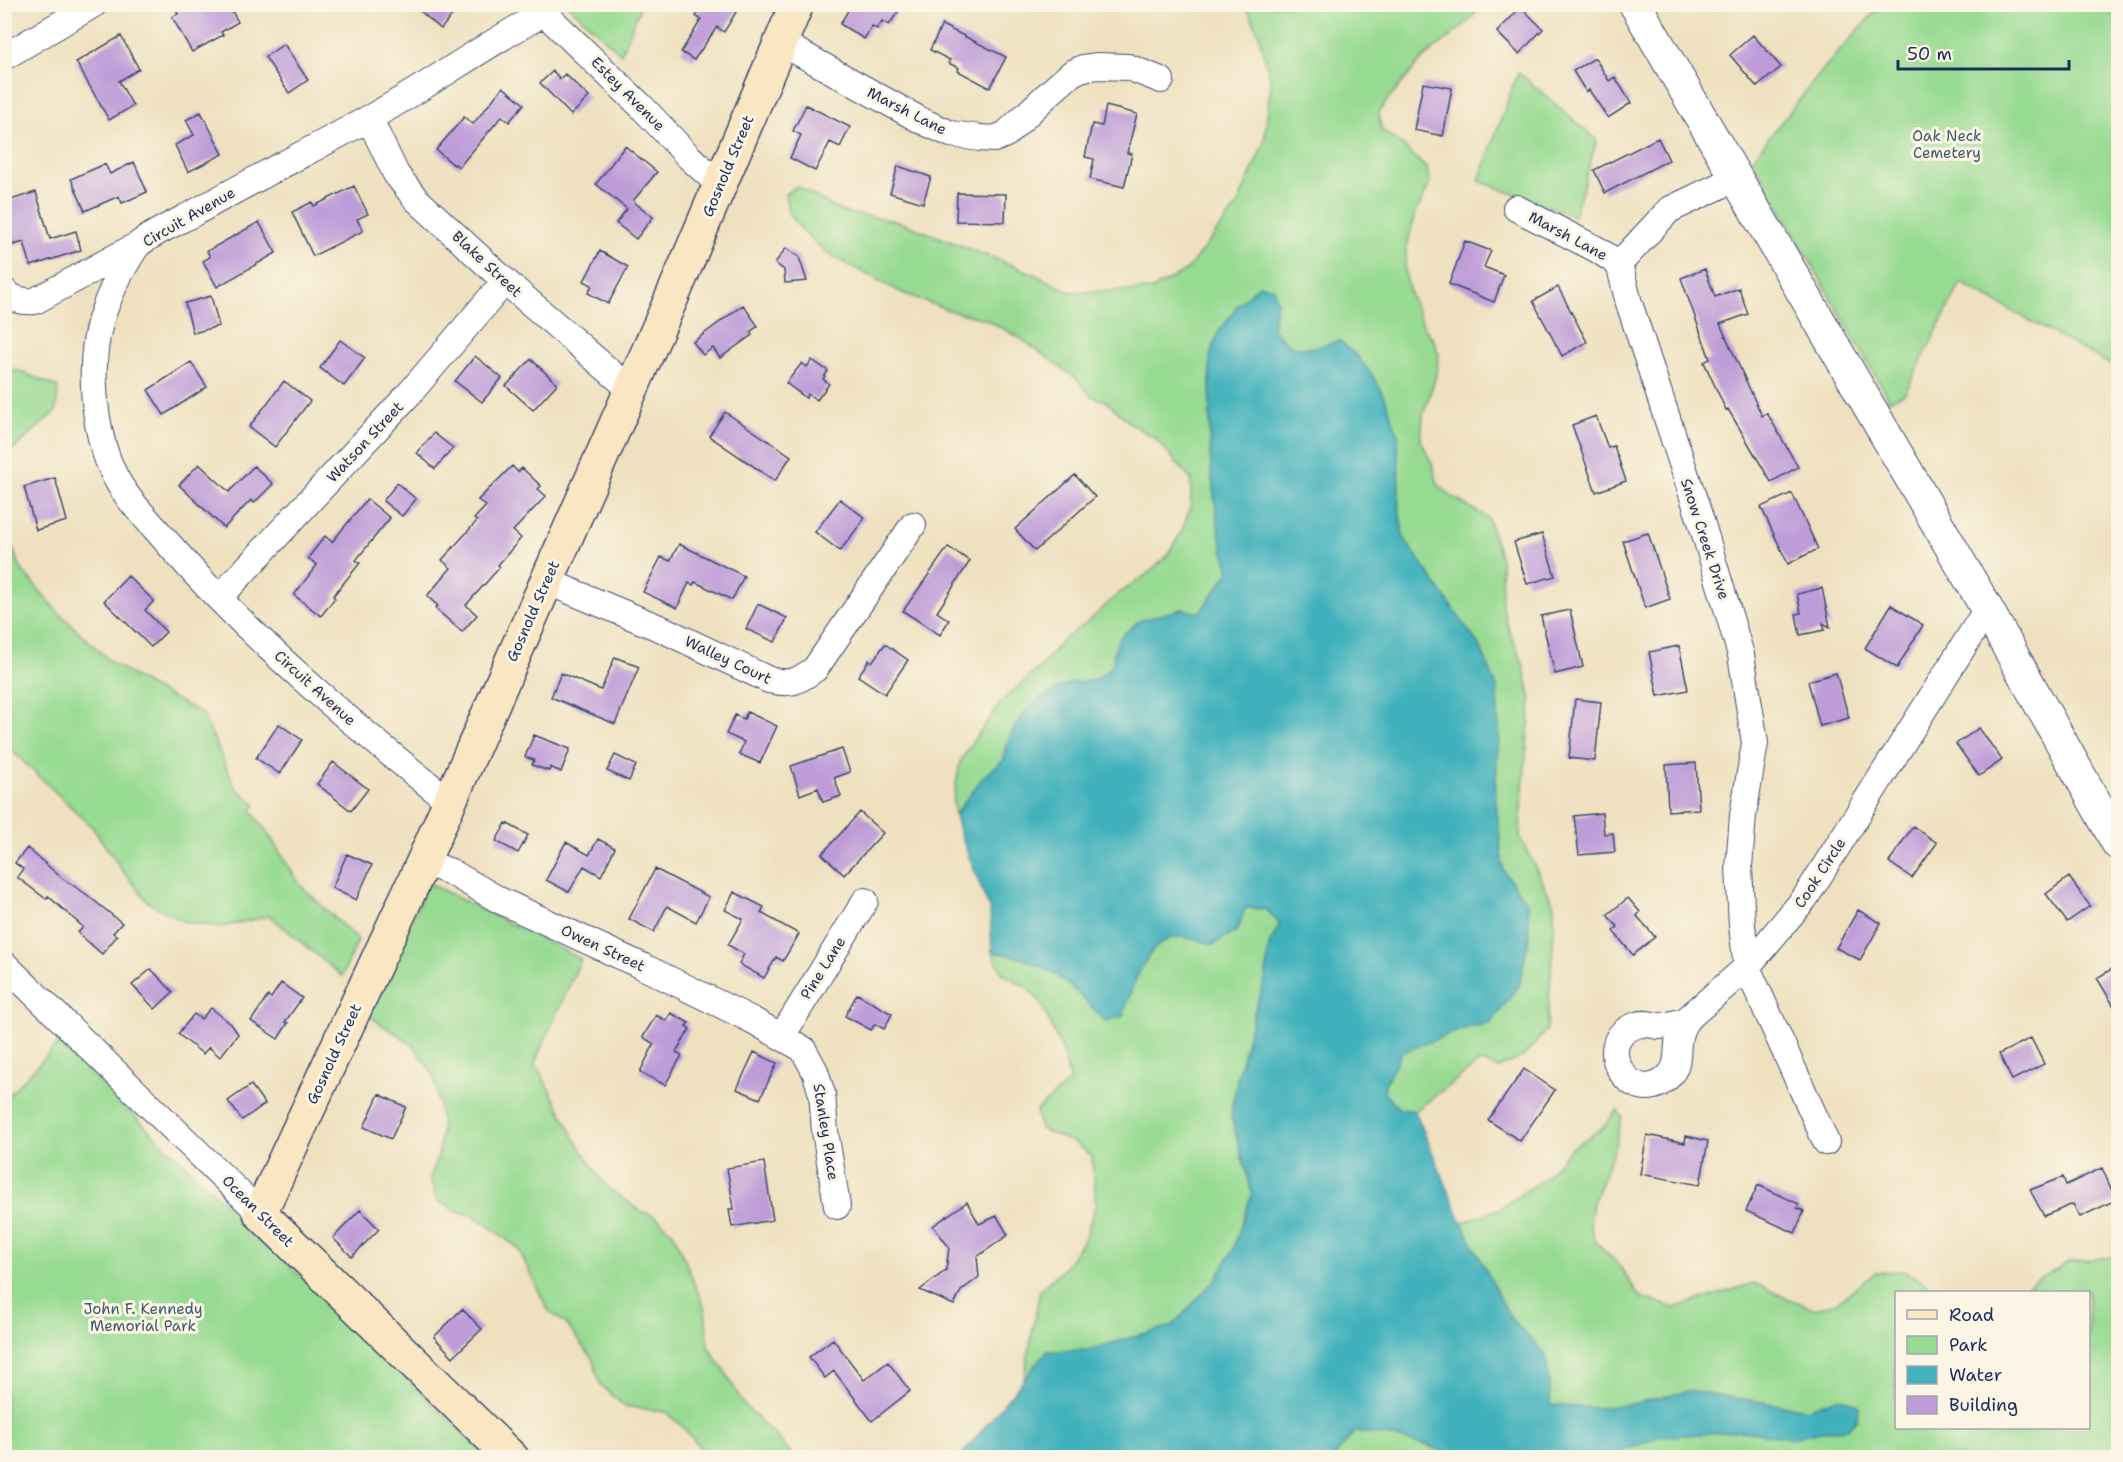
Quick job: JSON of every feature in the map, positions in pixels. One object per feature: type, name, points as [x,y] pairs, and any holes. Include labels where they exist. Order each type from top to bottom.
[{"type":"main road","name":"Gosnold Street","points":[[260,1213],[423,862],[676,288],[797,4]]},
{"type":"main road","name":"Ocean Street","points":[[260,1213],[512,1458]]},
{"type":"street","points":[[4,57],[94,4]]},
{"type":"street","points":[[1635,4],[1987,609],[2118,844]]},
{"type":"street","name":"Circuit Avenue","points":[[449,801],[382,748],[287,664],[219,598],[126,495],[112,471],[102,442],[96,404],[94,364],[98,332],[107,299],[118,276],[138,245],[287,161],[369,118],[539,9]]},
{"type":"street","name":"Estey Avenue","points":[[539,9],[642,107],[689,157],[720,184]]},
{"type":"street","name":"Marsh Lane","points":[[780,42],[922,122],[951,134],[980,138],[994,139],[1006,134],[1054,89],[1083,68],[1128,67],[1161,80]]},
{"type":"street","name":"Blake Street","points":[[369,118],[396,174],[416,199],[505,281],[630,389]]},
{"type":"street","points":[[1619,264],[1669,210],[1736,178]]},
{"type":"street","name":"Marsh Lane","points":[[1516,208],[1598,250],[1619,264]]},
{"type":"street","points":[[4,291],[23,302],[35,301],[138,245]]},
{"type":"street","name":"Snow Creek Drive","points":[[1619,264],[1629,303],[1701,521],[1741,655],[1755,743],[1743,815],[1739,867],[1747,967]]},
{"type":"street","name":"Watson Street","points":[[219,598],[409,394],[505,281]]},
{"type":"street","name":"Walley Court","points":[[546,581],[664,630],[769,680],[787,684],[803,678],[815,669],[913,525]]},
{"type":"street","name":"Cook Circle","points":[[1686,1020],[1747,967],[1805,898],[1987,609]]},
{"type":"street","name":"Owen Street","points":[[423,862],[451,872],[500,900],[644,967],[782,1036]]},
{"type":"street","name":"Pine Lane","points":[[782,1036],[866,901]]},
{"type":"street","name":"Ocean Street","points":[[4,964],[260,1213]]},
{"type":"street","points":[[1747,967],[1756,992],[1826,1142]]},
{"type":"street","name":"Stanley Place","points":[[782,1036],[803,1049],[815,1071],[822,1094],[825,1131],[837,1206]]},
{"type":"green space","points":[[568,5],[641,5],[621,54]]},
{"type":"green space","points":[[1242,5],[1482,5],[1468,22],[1422,59],[1379,111],[1381,129],[1427,169],[1430,183],[1414,217],[1406,251],[1405,272],[1410,294],[1439,354],[1435,379],[1423,415],[1421,440],[1438,484],[1452,497],[1488,518],[1501,559],[1502,605],[1509,631],[1523,663],[1531,701],[1520,837],[1554,905],[1554,932],[1547,1030],[1524,1056],[1499,1068],[1480,1062],[1415,1111],[1399,1109],[1384,1093],[1385,1084],[1402,1052],[1466,1028],[1491,1023],[1528,904],[1503,870],[1495,792],[1499,737],[1497,687],[1480,647],[1403,537],[1399,506],[1398,435],[1340,341],[1310,348],[1295,347],[1288,343],[1272,327],[1277,303],[1210,357],[1211,469],[1216,513],[1229,572],[1199,613],[1182,609],[1139,621],[1114,652],[1113,665],[1097,679],[1064,685],[1005,746],[1004,760],[983,777],[955,815],[953,801],[960,762],[973,741],[1004,699],[1040,667],[1062,641],[1167,556],[1182,531],[1191,505],[1191,479],[1156,439],[1130,423],[1106,401],[1091,396],[1077,379],[1017,336],[985,319],[951,311],[903,293],[829,255],[802,230],[789,214],[785,194],[797,186],[842,212],[897,221],[1032,273],[1070,292],[1151,290],[1186,271],[1237,206],[1264,143],[1271,82],[1259,35],[1250,14]]},
{"type":"green space","name":"Oak Neck Cemetery","points":[[1881,5],[2099,5],[2118,18],[2118,369],[1961,283],[1905,393],[1889,400],[1752,159],[1826,66]]},
{"type":"green space","points":[[1518,72],[1597,140],[1574,216],[1479,181]]},
{"type":"green space","points":[[5,369],[19,371],[58,387],[56,411],[5,456]]},
{"type":"green space","points":[[4,529],[22,570],[58,612],[111,662],[151,687],[203,714],[235,787],[256,805],[251,810],[300,885],[358,940],[342,976],[270,916],[221,927],[185,922],[149,903],[122,870],[92,827],[5,744]]},
{"type":"green space","points":[[428,883],[581,959],[535,1062],[577,1142],[608,1188],[639,1210],[656,1217],[674,1234],[705,1309],[708,1347],[743,1404],[794,1457],[712,1457],[702,1450],[684,1428],[666,1412],[624,1406],[600,1384],[593,1360],[566,1324],[548,1310],[518,1248],[475,1216],[456,1211],[437,1200],[430,1178],[439,1153],[442,1125],[434,1075],[412,1044],[369,1016]]},
{"type":"green space","points":[[1245,908],[1266,909],[1280,925],[1269,945],[1266,977],[1237,1079],[1231,1116],[1252,1193],[1233,1250],[1216,1279],[1172,1326],[1087,1350],[1047,1351],[1023,1383],[1040,1290],[1065,1267],[1085,1238],[1096,1204],[1092,1157],[1075,1143],[1040,1129],[1036,1111],[1070,1081],[1063,1052],[1040,1001],[1026,987],[1002,973],[992,952],[1028,960],[1056,975],[1106,1021],[1123,1016],[1142,966],[1159,945],[1169,939],[1181,937],[1213,945]]},
{"type":"green space","name":"John F. Kennedy Memorial Park","points":[[59,1043],[488,1457],[5,1458],[5,1099]]},
{"type":"green space","points":[[1617,1110],[1622,1117],[1614,1150],[1593,1202],[1590,1226],[1596,1242],[1618,1264],[1640,1297],[1674,1308],[1754,1283],[1816,1309],[1837,1302],[1876,1272],[1906,1271],[1936,1291],[1895,1291],[1895,1429],[2090,1429],[2090,1291],[2019,1291],[2068,1262],[2118,1256],[2118,1457],[1334,1458],[1354,1432],[1402,1439],[1448,1453],[1628,1436],[1844,1425],[1854,1422],[1857,1418],[1838,1398],[1807,1409],[1690,1391],[1632,1404],[1597,1408],[1551,1406],[1546,1354],[1511,1319],[1462,1223],[1499,1209],[1545,1178],[1571,1148],[1603,1128]]},
{"type":"water","points":[[1259,285],[1274,288],[1277,303],[1272,327],[1287,343],[1295,347],[1310,348],[1340,341],[1357,356],[1375,379],[1387,403],[1398,435],[1399,506],[1403,537],[1480,647],[1497,687],[1499,737],[1495,792],[1503,870],[1528,904],[1529,939],[1519,986],[1491,1023],[1466,1028],[1402,1052],[1385,1084],[1384,1093],[1399,1109],[1415,1111],[1462,1223],[1511,1319],[1546,1354],[1551,1405],[1597,1408],[1632,1404],[1690,1391],[1807,1409],[1838,1398],[1859,1406],[1857,1418],[1848,1429],[1820,1431],[1792,1438],[1742,1431],[1658,1437],[1607,1458],[1543,1458],[1507,1454],[1453,1455],[1427,1445],[1376,1434],[1354,1432],[1334,1457],[957,1457],[964,1452],[1047,1351],[1087,1350],[1172,1326],[1216,1279],[1233,1250],[1252,1193],[1231,1116],[1237,1079],[1266,977],[1269,945],[1280,924],[1266,909],[1245,908],[1238,930],[1213,945],[1185,937],[1169,939],[1159,945],[1142,966],[1123,1016],[1105,1021],[1068,984],[1042,967],[1011,955],[992,952],[990,911],[955,815],[983,777],[1004,760],[1010,736],[1031,707],[1063,686],[1095,680],[1102,675],[1113,665],[1114,652],[1119,638],[1139,621],[1182,609],[1199,613],[1229,572],[1219,532],[1212,477],[1210,357],[1218,333],[1238,305]]},
{"type":"building","points":[[173,4],[228,4],[238,22],[221,32],[223,35],[192,52],[172,17],[178,14]]},
{"type":"building","points":[[412,4],[461,4],[441,29]]},
{"type":"building","points":[[703,4],[741,4],[724,32],[717,27],[694,60],[681,52],[701,20],[696,16]]},
{"type":"building","points":[[852,4],[903,4],[889,25],[882,21],[877,29],[872,26],[864,39],[840,24]]},
{"type":"building","points":[[1521,7],[1543,29],[1519,54],[1497,32]]},
{"type":"building","points":[[942,25],[1006,57],[990,88],[958,71],[959,68],[948,63],[950,60],[930,50]]},
{"type":"building","points":[[1753,35],[1781,67],[1757,87],[1730,55]]},
{"type":"building","points":[[121,36],[139,69],[119,81],[133,106],[109,120],[76,62]]},
{"type":"building","points":[[284,44],[308,80],[289,93],[265,57]]},
{"type":"building","points":[[1595,58],[1609,81],[1615,77],[1631,103],[1608,118],[1589,90],[1586,92],[1573,71]]},
{"type":"building","points":[[553,71],[560,79],[565,74],[589,97],[571,115],[540,83]]},
{"type":"building","points":[[1423,83],[1452,88],[1443,136],[1414,130]]},
{"type":"building","points":[[503,87],[524,104],[509,122],[502,116],[459,167],[454,165],[436,150],[464,117],[473,124]]},
{"type":"building","points":[[806,105],[850,127],[840,147],[830,142],[815,171],[790,158],[801,135],[793,131]]},
{"type":"building","points":[[1106,106],[1137,114],[1127,153],[1132,154],[1124,187],[1090,179],[1094,159],[1085,157],[1092,124],[1102,126]]},
{"type":"building","points":[[201,112],[223,154],[188,172],[175,145],[194,135],[186,120]]},
{"type":"building","points":[[1658,138],[1669,160],[1605,193],[1594,170]]},
{"type":"building","points":[[625,146],[657,172],[633,201],[653,217],[636,239],[616,223],[627,209],[596,184]]},
{"type":"building","points":[[134,162],[147,192],[122,203],[119,196],[85,211],[71,179],[105,164],[110,174]]},
{"type":"building","points":[[898,166],[931,177],[923,203],[890,193]]},
{"type":"building","points":[[354,186],[368,214],[357,219],[363,231],[313,256],[292,212],[312,202],[314,206]]},
{"type":"building","points":[[36,192],[50,239],[76,231],[81,250],[31,266],[24,242],[13,245],[4,217],[4,202]]},
{"type":"building","points":[[957,193],[1006,194],[1005,222],[956,221]]},
{"type":"building","points":[[259,222],[276,253],[217,287],[203,261],[210,257],[207,251]]},
{"type":"building","points":[[1465,241],[1491,251],[1484,267],[1504,275],[1494,302],[1449,284]]},
{"type":"building","points":[[786,248],[799,257],[807,281],[785,283],[784,270],[775,263]]},
{"type":"building","points":[[600,251],[628,267],[608,304],[588,293],[592,285],[584,281]]},
{"type":"building","points":[[1705,269],[1715,297],[1739,288],[1748,314],[1720,324],[1762,416],[1767,413],[1798,467],[1771,482],[1728,409],[1726,410],[1704,362],[1710,359],[1681,278]]},
{"type":"building","points":[[1558,287],[1587,342],[1562,356],[1533,301]]},
{"type":"building","points":[[211,296],[219,326],[193,333],[185,303]]},
{"type":"building","points":[[743,305],[758,326],[750,332],[752,335],[720,358],[713,348],[703,355],[693,342]]},
{"type":"building","points":[[340,340],[365,358],[344,386],[320,368]]},
{"type":"building","points":[[475,356],[502,378],[482,402],[455,381]]},
{"type":"building","points":[[531,359],[557,384],[533,410],[506,386]]},
{"type":"building","points":[[812,360],[828,371],[823,379],[829,384],[817,400],[808,394],[806,398],[786,383],[802,363],[807,367]]},
{"type":"building","points":[[191,362],[207,387],[164,415],[148,390]]},
{"type":"building","points":[[284,381],[310,401],[275,447],[249,427]]},
{"type":"building","points":[[725,412],[791,456],[775,481],[709,436]]},
{"type":"building","points":[[1596,416],[1608,448],[1614,446],[1626,481],[1596,492],[1572,425]]},
{"type":"building","points":[[434,433],[453,448],[435,469],[417,453]]},
{"type":"building","points":[[199,464],[229,492],[254,466],[273,484],[254,503],[251,500],[224,528],[179,485]]},
{"type":"building","points":[[512,466],[518,472],[522,468],[541,486],[538,489],[546,496],[513,531],[521,538],[498,565],[500,567],[466,605],[477,615],[462,632],[435,608],[438,606],[427,596],[451,568],[442,560],[477,521],[474,519],[486,506],[478,500]]},
{"type":"building","points":[[1075,475],[1095,497],[1035,551],[1015,529]]},
{"type":"building","points":[[55,478],[67,521],[36,530],[24,487]]},
{"type":"building","points":[[397,483],[416,499],[402,516],[383,501]]},
{"type":"building","points":[[1792,493],[1818,549],[1788,564],[1761,507]]},
{"type":"building","points":[[367,499],[390,518],[356,560],[360,563],[333,596],[335,598],[321,616],[294,595],[317,565],[308,558],[325,536],[332,542]]},
{"type":"building","points":[[840,499],[865,518],[840,551],[815,532]]},
{"type":"building","points":[[1648,533],[1670,599],[1645,608],[1623,541]]},
{"type":"building","points":[[1542,534],[1555,576],[1527,584],[1514,542]]},
{"type":"building","points":[[679,544],[744,576],[732,600],[695,582],[693,585],[689,583],[677,608],[643,592],[661,557],[670,561]]},
{"type":"building","points":[[948,547],[970,561],[937,612],[949,620],[940,635],[903,611]]},
{"type":"building","points":[[128,576],[154,601],[145,610],[166,632],[151,647],[104,601]]},
{"type":"building","points":[[1822,588],[1830,627],[1823,623],[1825,630],[1800,635],[1796,614],[1801,613],[1797,594]]},
{"type":"building","points":[[758,604],[787,618],[775,642],[746,629]]},
{"type":"building","points":[[1891,605],[1923,625],[1897,668],[1865,648]]},
{"type":"building","points":[[1570,610],[1583,667],[1555,674],[1541,616]]},
{"type":"building","points":[[885,644],[908,660],[885,694],[858,676],[869,660],[872,662]]},
{"type":"building","points":[[1679,646],[1688,690],[1658,696],[1649,652]]},
{"type":"building","points":[[615,657],[639,667],[615,724],[551,697],[561,673],[601,690]]},
{"type":"building","points":[[1836,673],[1849,718],[1820,726],[1808,681]]},
{"type":"building","points":[[1575,699],[1601,702],[1595,761],[1569,758]]},
{"type":"building","points":[[747,712],[777,726],[760,763],[739,754],[744,742],[726,734],[735,715],[744,719]]},
{"type":"building","points":[[279,724],[302,740],[280,774],[256,758]]},
{"type":"building","points":[[1979,728],[2002,760],[1979,776],[1956,744]]},
{"type":"building","points":[[534,735],[570,749],[561,772],[550,767],[549,771],[532,765],[534,760],[525,757]]},
{"type":"building","points":[[842,749],[850,772],[834,778],[841,796],[823,802],[818,788],[800,795],[791,766]]},
{"type":"building","points":[[615,755],[636,765],[629,781],[607,771]]},
{"type":"building","points":[[333,762],[368,789],[351,811],[317,784]]},
{"type":"building","points":[[1696,763],[1699,809],[1668,811],[1666,765]]},
{"type":"building","points":[[860,812],[883,833],[844,875],[822,854]]},
{"type":"building","points":[[1602,813],[1604,834],[1613,833],[1615,852],[1579,855],[1574,816]]},
{"type":"building","points":[[506,823],[528,835],[518,853],[496,841]]},
{"type":"building","points":[[1913,826],[1937,843],[1912,878],[1889,862]]},
{"type":"building","points":[[598,839],[615,848],[601,876],[584,866],[569,892],[546,880],[566,842],[589,855]]},
{"type":"building","points":[[27,848],[62,878],[122,923],[113,933],[117,936],[102,954],[78,933],[83,927],[48,896],[46,899],[17,877],[23,869],[15,863]]},
{"type":"building","points":[[347,854],[372,865],[356,900],[332,888]]},
{"type":"building","points":[[655,869],[709,897],[696,922],[667,906],[654,932],[629,919]]},
{"type":"building","points":[[2069,877],[2090,906],[2067,922],[2046,894]]},
{"type":"building","points":[[734,892],[764,907],[761,913],[799,934],[783,961],[776,957],[764,978],[739,964],[744,954],[728,945],[743,919],[725,910]]},
{"type":"building","points":[[1628,898],[1640,912],[1637,916],[1655,937],[1633,955],[1613,931],[1618,927],[1607,915]]},
{"type":"building","points":[[1858,910],[1881,923],[1860,960],[1836,948]]},
{"type":"building","points":[[2118,965],[2118,1013],[2097,978]]},
{"type":"building","points":[[151,969],[173,992],[155,1009],[132,985]]},
{"type":"building","points":[[281,983],[302,998],[285,1022],[288,1023],[278,1039],[251,1021],[268,996],[271,998]]},
{"type":"building","points":[[857,994],[892,1014],[884,1029],[875,1024],[871,1030],[845,1016]]},
{"type":"building","points":[[211,1008],[231,1024],[238,1034],[220,1057],[209,1047],[203,1054],[178,1034],[194,1014],[201,1019]]},
{"type":"building","points":[[671,1013],[689,1023],[686,1026],[690,1029],[676,1052],[682,1055],[665,1085],[640,1072],[654,1044],[643,1037],[656,1015],[666,1021]]},
{"type":"building","points":[[2031,1038],[2044,1064],[2012,1080],[1999,1054]]},
{"type":"building","points":[[754,1052],[777,1063],[760,1099],[737,1089]]},
{"type":"building","points":[[1524,1069],[1555,1090],[1520,1141],[1488,1120]]},
{"type":"building","points":[[251,1085],[265,1104],[242,1120],[228,1101]]},
{"type":"building","points":[[379,1094],[406,1107],[391,1139],[364,1127]]},
{"type":"building","points":[[1647,1135],[1685,1143],[1686,1136],[1708,1141],[1700,1185],[1640,1174]]},
{"type":"building","points":[[764,1162],[773,1220],[732,1227],[729,1209],[734,1209],[727,1168]]},
{"type":"building","points":[[2102,1168],[2116,1200],[2080,1217],[2073,1204],[2044,1216],[2030,1190],[2063,1177],[2066,1185]]},
{"type":"building","points":[[1758,1185],[1799,1204],[1797,1208],[1804,1211],[1795,1233],[1746,1211]]},
{"type":"building","points":[[967,1202],[979,1224],[997,1216],[1008,1235],[977,1257],[979,1277],[961,1291],[954,1305],[920,1290],[946,1270],[949,1247],[933,1226]]},
{"type":"building","points":[[360,1210],[379,1229],[352,1257],[333,1238]]},
{"type":"building","points":[[462,1309],[482,1329],[453,1357],[434,1337]]},
{"type":"building","points":[[833,1339],[864,1380],[888,1362],[910,1391],[872,1421],[834,1371],[825,1378],[809,1357]]}]
